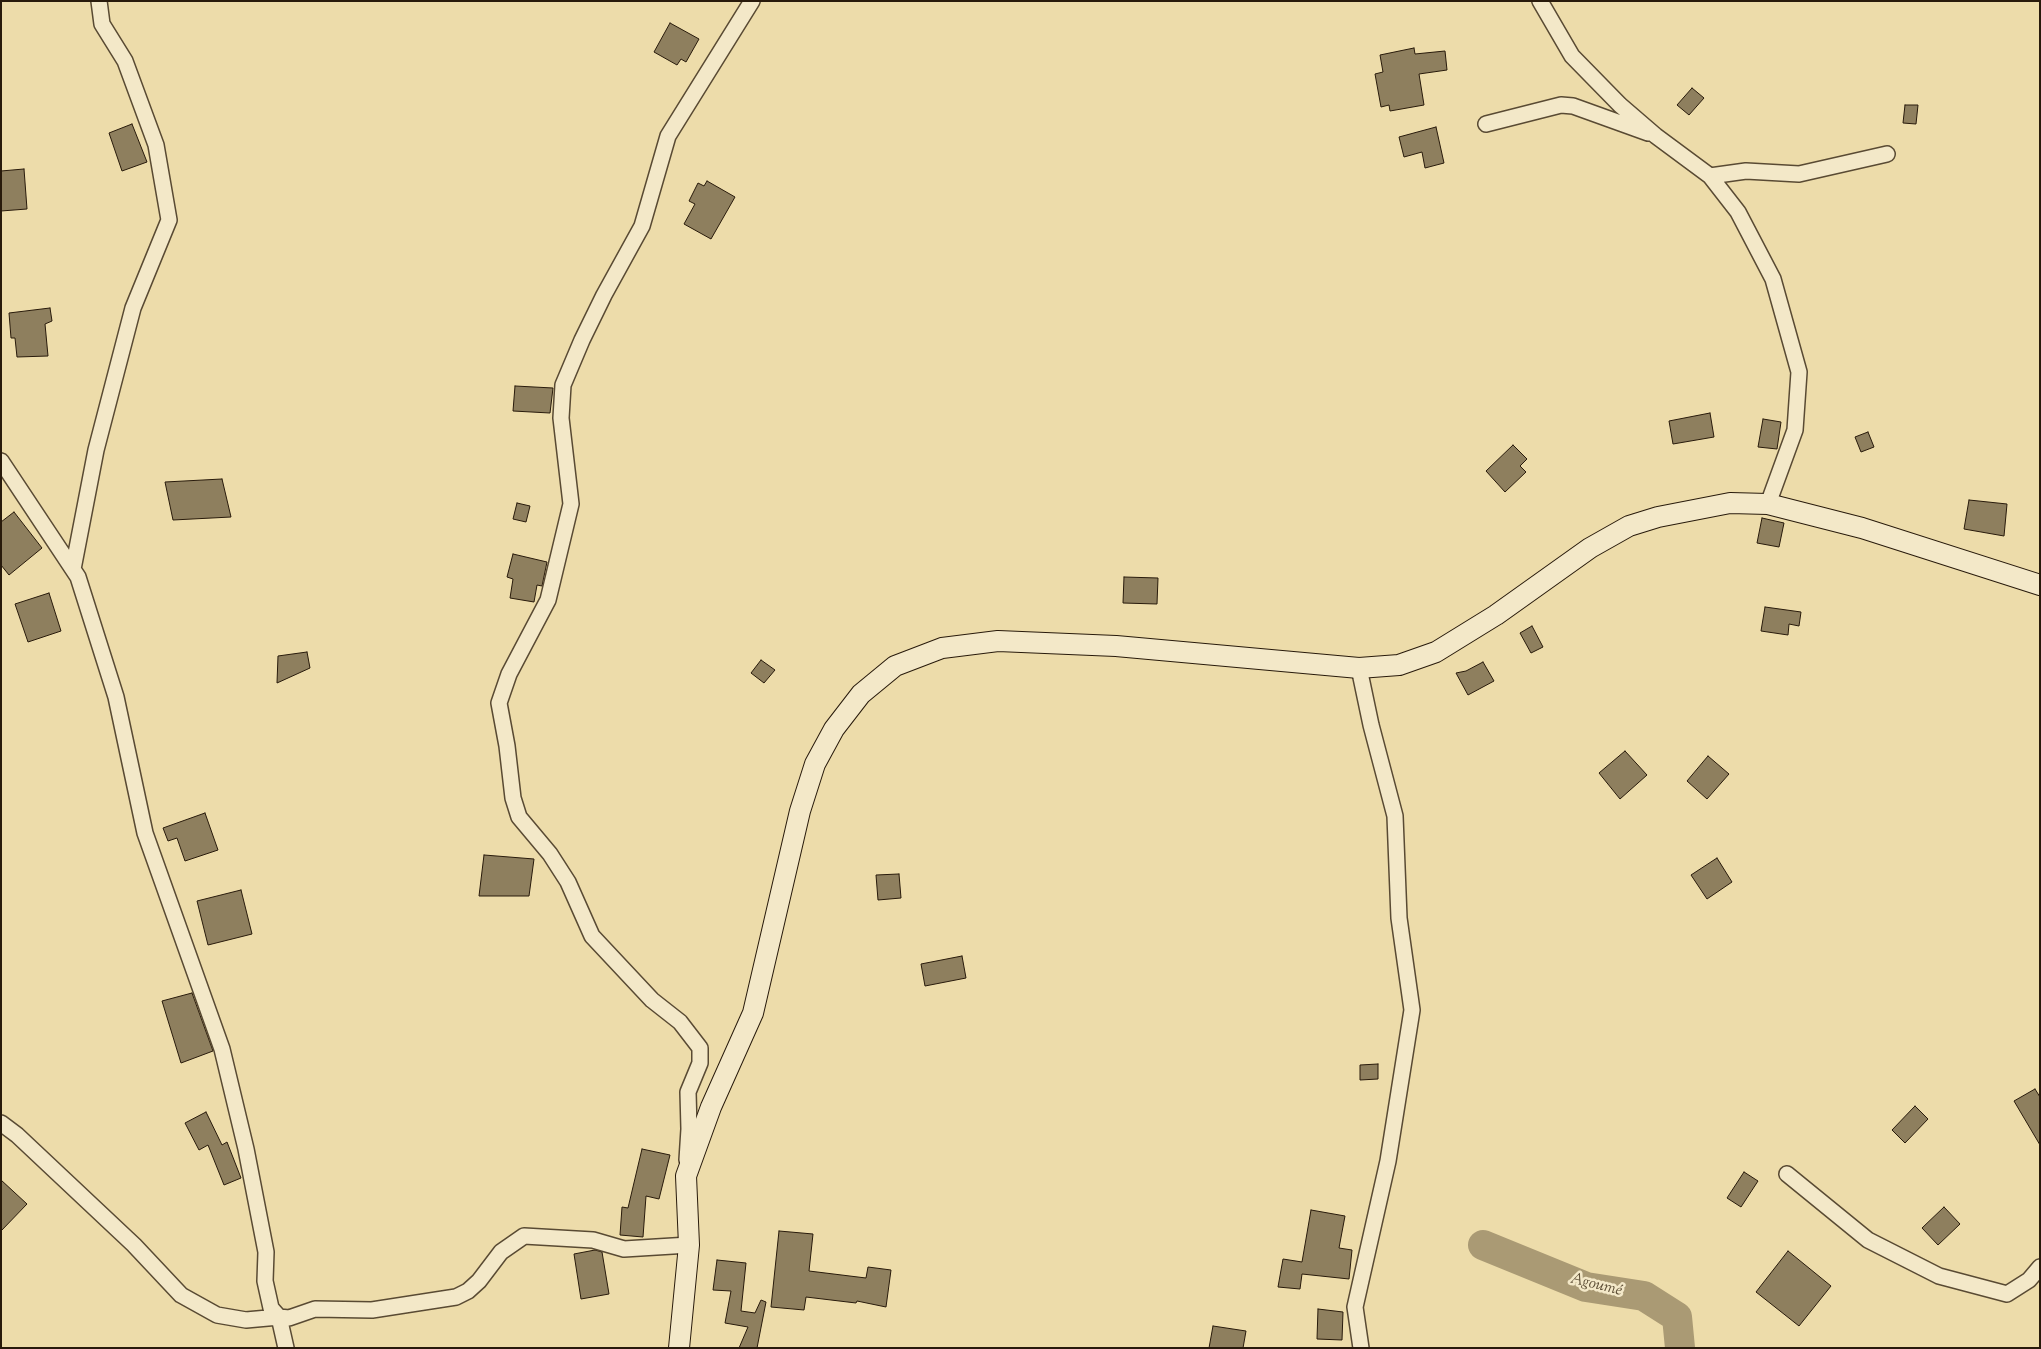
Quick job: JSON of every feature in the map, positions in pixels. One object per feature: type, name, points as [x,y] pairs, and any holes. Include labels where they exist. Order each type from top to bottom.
[{"type":"street","points":[[73,569],[96,450],[133,308],[169,220],[156,146],[126,61],[102,24],[100,1]]},
{"type":"street","points":[[679,1348],[689,1245],[686,1176],[689,1129],[688,1092],[700,1063],[700,1048],[680,1022],[652,1000],[592,936],[568,882],[550,854],[519,817],[513,798],[508,746],[499,703],[509,674],[548,600],[571,504],[561,418],[563,385],[604,295],[642,226],[668,136],[752,1]]},
{"type":"street","points":[[1540,1],[1572,56],[1620,105],[1656,136],[1710,176],[1738,212],[1773,279],[1800,372],[1796,430],[1768,504]]},
{"type":"street","points":[[1486,124],[1561,105],[1573,106],[1656,136]]},
{"type":"street","points":[[1710,176],[1746,172],[1798,174],[1888,154]]},
{"type":"street","points":[[1,462],[78,576],[116,696],[145,832],[222,1049],[246,1149],[266,1252],[265,1281],[271,1308],[279,1317],[286,1348]]},
{"type":"street","points":[[686,1176],[711,1107],[753,1013],[800,811],[815,764],[834,729],[861,694],[895,666],[942,648],[998,641],[1116,646],[1359,668],[1399,665],[1436,652],[1496,615],[1590,548],[1629,526],[1694,509],[1730,504],[1768,504],[1862,528],[2040,585]]},
{"type":"street","points":[[1359,668],[1371,725],[1395,816],[1399,918],[1412,1010],[1388,1161],[1355,1307],[1361,1348]]},
{"type":"street","points":[[1,1123],[134,1245],[181,1295],[217,1315],[246,1320],[289,1318],[315,1309],[372,1310],[456,1298],[479,1281],[501,1252],[524,1236],[593,1240],[624,1249],[689,1245]]},
{"type":"street","points":[[1787,1174],[1868,1240],[1939,1276],[2007,1294],[2029,1280],[2040,1267]]},
{"type":"building","points":[[670,23],[699,39],[686,62],[681,59],[677,65],[654,52]]},
{"type":"building","points":[[1414,48],[1415,54],[1445,51],[1447,70],[1419,74],[1424,105],[1390,111],[1389,105],[1381,107],[1375,74],[1383,72],[1380,55]]},
{"type":"building","points":[[1692,88],[1704,98],[1689,115],[1677,105]]},
{"type":"building","points":[[1905,105],[1918,105],[1916,124],[1903,123]]},
{"type":"building","points":[[132,124],[147,162],[122,171],[109,133]]},
{"type":"building","points":[[1436,127],[1444,163],[1425,168],[1422,152],[1404,157],[1399,137]]},
{"type":"building","points":[[24,169],[27,209],[1,211],[1,171]]},
{"type":"building","points":[[707,181],[735,197],[711,239],[684,224],[695,204],[689,201],[698,183],[704,186]]},
{"type":"building","points":[[50,308],[52,321],[45,324],[48,356],[17,357],[15,338],[11,338],[9,313]]},
{"type":"building","points":[[515,386],[553,388],[550,413],[513,411]]},
{"type":"building","points":[[1710,413],[1714,437],[1673,444],[1669,421]]},
{"type":"building","points":[[1763,419],[1781,422],[1777,449],[1758,447]]},
{"type":"building","points":[[1868,432],[1874,447],[1861,452],[1855,437]]},
{"type":"building","points":[[1513,445],[1527,459],[1520,466],[1526,472],[1505,492],[1486,471]]},
{"type":"building","points":[[222,479],[231,517],[173,520],[165,482]]},
{"type":"building","points":[[1969,500],[2007,504],[2004,536],[1964,529]]},
{"type":"building","points":[[517,503],[530,506],[526,522],[513,519]]},
{"type":"building","points":[[14,512],[42,548],[9,575],[1,565],[1,522]]},
{"type":"building","points":[[1762,518],[1784,523],[1779,547],[1757,543]]},
{"type":"building","points":[[513,554],[547,562],[542,586],[537,585],[534,602],[510,598],[513,579],[507,577]]},
{"type":"building","points":[[1124,577],[1158,578],[1157,604],[1123,603]]},
{"type":"building","points":[[49,593],[61,631],[28,642],[15,604]]},
{"type":"building","points":[[1765,607],[1801,612],[1799,626],[1789,624],[1788,635],[1761,631]]},
{"type":"building","points":[[1532,626],[1543,647],[1531,653],[1520,633]]},
{"type":"building","points":[[307,652],[310,668],[277,683],[278,656]]},
{"type":"building","points":[[761,660],[775,670],[764,683],[751,673]]},
{"type":"building","points":[[1483,662],[1494,681],[1468,695],[1456,673],[1466,671]]},
{"type":"building","points":[[1625,751],[1647,775],[1620,799],[1599,773]]},
{"type":"building","points":[[1708,756],[1729,774],[1707,799],[1687,781]]},
{"type":"building","points":[[205,813],[218,850],[185,861],[177,838],[168,841],[163,828]]},
{"type":"building","points":[[484,855],[534,859],[529,896],[479,896]]},
{"type":"building","points":[[1717,858],[1732,882],[1707,899],[1691,875]]},
{"type":"building","points":[[899,874],[901,898],[878,900],[876,875]]},
{"type":"building","points":[[241,890],[252,934],[208,945],[197,901]]},
{"type":"building","points":[[962,956],[966,978],[925,986],[921,964]]},
{"type":"building","points":[[192,993],[213,1051],[181,1063],[162,1001]]},
{"type":"building","points":[[1378,1064],[1378,1079],[1360,1080],[1360,1065]]},
{"type":"building","points":[[2035,1089],[2040,1097],[2040,1145],[2014,1101]]},
{"type":"building","points":[[1915,1106],[1928,1119],[1905,1143],[1892,1130]]},
{"type":"building","points":[[206,1112],[222,1145],[227,1142],[241,1178],[224,1185],[208,1145],[199,1150],[185,1123]]},
{"type":"building","points":[[642,1149],[670,1155],[659,1199],[646,1196],[643,1237],[620,1235],[622,1207],[628,1208]]},
{"type":"building","points":[[1744,1172],[1758,1181],[1741,1207],[1727,1198]]},
{"type":"building","points":[[1,1180],[27,1204],[1,1231]]},
{"type":"building","points":[[1944,1207],[1960,1224],[1938,1245],[1922,1228]]},
{"type":"building","points":[[1311,1210],[1345,1216],[1339,1248],[1352,1250],[1349,1279],[1302,1274],[1300,1289],[1278,1287],[1283,1259],[1302,1262]]},
{"type":"building","points":[[779,1231],[813,1234],[809,1271],[866,1278],[868,1267],[891,1270],[886,1307],[857,1301],[856,1303],[806,1297],[804,1310],[771,1307]]},
{"type":"building","points":[[595,1250],[602,1252],[609,1294],[581,1299],[574,1254]]},
{"type":"building","points":[[1788,1251],[1831,1286],[1799,1326],[1756,1292]]},
{"type":"building","points":[[717,1260],[746,1263],[741,1311],[755,1313],[761,1300],[766,1302],[757,1348],[739,1348],[748,1327],[725,1323],[731,1291],[713,1290]]},
{"type":"building","points":[[1318,1309],[1343,1312],[1342,1340],[1317,1339]]},
{"type":"building","points":[[1213,1326],[1246,1331],[1243,1348],[1209,1348]]},
{"type":"waterway","name":"Agoumé","points":[[1483,1245],[1586,1287],[1644,1296],[1677,1317],[1680,1348]]}]
